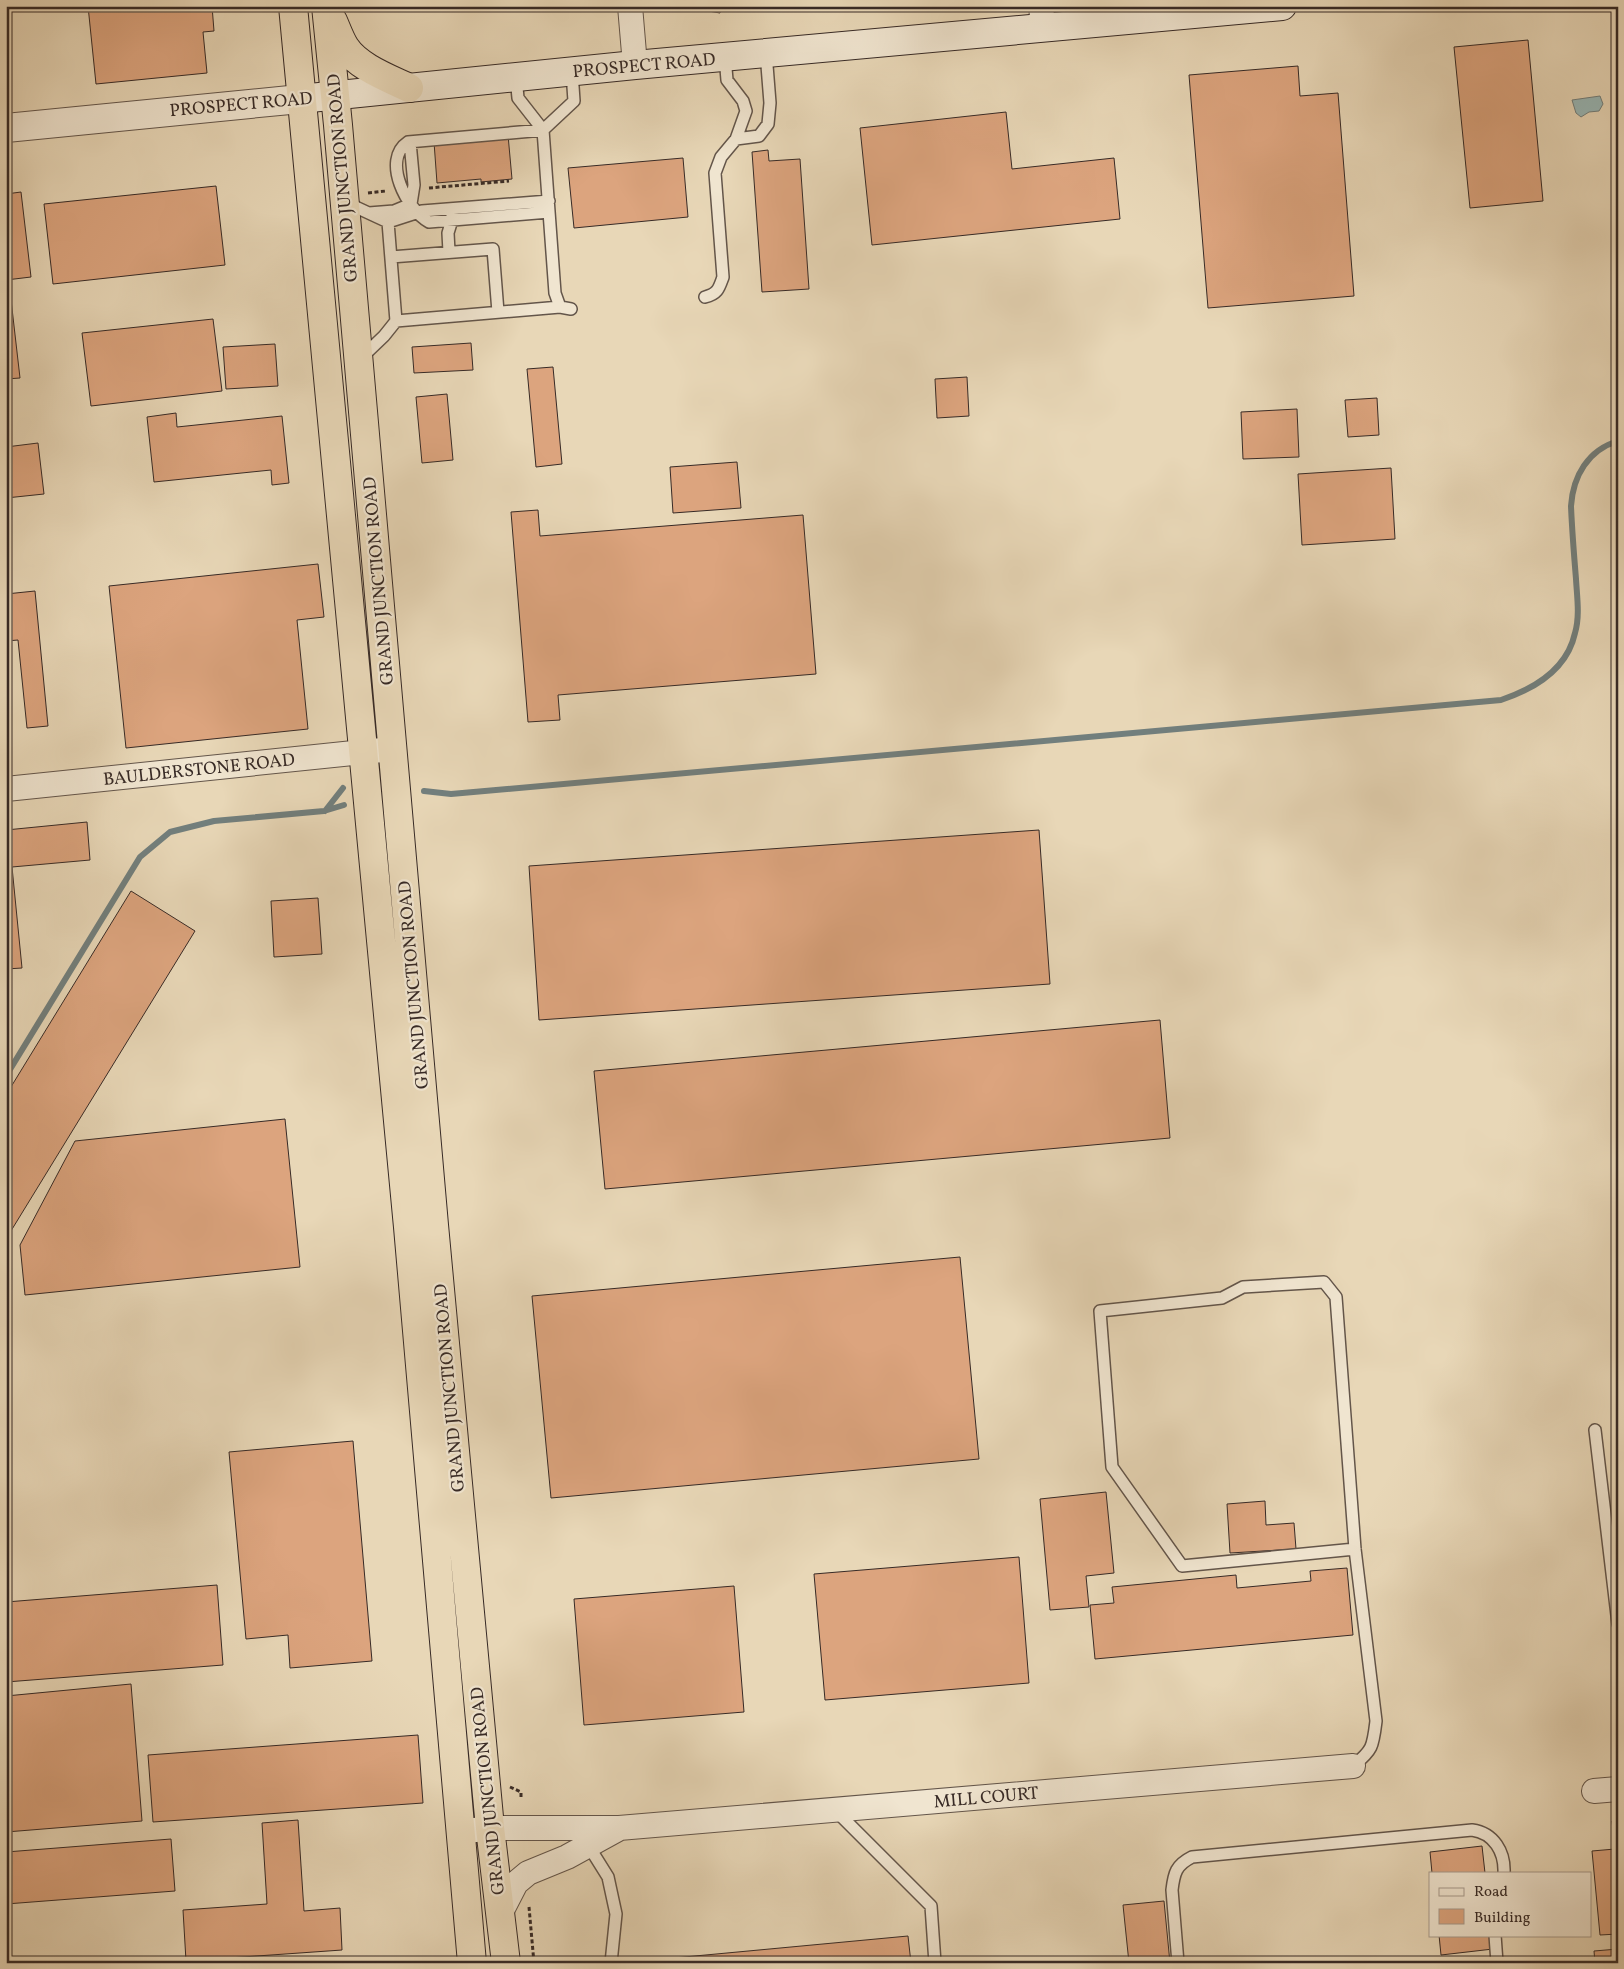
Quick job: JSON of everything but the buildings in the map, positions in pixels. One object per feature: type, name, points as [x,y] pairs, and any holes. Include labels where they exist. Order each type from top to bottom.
[{"type":"highway","name":"GRAND JUNCTION ROAD","points":[[292,6],[362,752],[421,1226],[506,1963]]},
{"type":"highway","name":"GRAND JUNCTION ROAD","points":[[326,6],[335,96],[358,203],[358,361],[392,749],[460,1832],[472,1963]]},
{"type":"highway","points":[[326,6],[342,42],[353,56],[370,68],[409,88]]},
{"type":"main road","name":"PROSPECT ROAD","points":[[6,128],[766,53],[1042,17],[1282,6]]},
{"type":"street","points":[[630,6],[635,65]]},
{"type":"street","name":"BAULDERSTONE ROAD","points":[[6,789],[392,749]]},
{"type":"street","name":"MILL COURT","points":[[460,1832],[490,1828],[619,1828],[1353,1766]]},
{"type":"street","points":[[1594,1791],[1618,1789]]},
{"type":"street","name":"MILL COURT","points":[[500,1914],[516,1883],[528,1873],[567,1857],[619,1828]]},
{"type":"lane","points":[[736,139],[759,136],[768,124],[770,103],[766,53]]},
{"type":"lane","points":[[705,297],[713,296],[718,291],[723,277],[715,173],[721,157],[736,139],[746,111],[743,101],[727,80],[725,57]]},
{"type":"lane","points":[[549,206],[452,214],[429,222],[420,217],[414,209],[410,142],[543,130],[574,101],[572,72]]},
{"type":"lane","points":[[396,321],[566,308],[555,294],[543,130],[518,98],[516,78]]},
{"type":"lane","points":[[358,203],[394,211],[414,209]]},
{"type":"lane","points":[[358,203],[388,222]]},
{"type":"lane","points":[[388,222],[414,209]]},
{"type":"lane","points":[[449,252],[448,233],[452,214]]},
{"type":"lane","points":[[358,361],[384,336],[396,321],[388,222]]},
{"type":"lane","points":[[391,257],[492,248],[498,312]]},
{"type":"lane","points":[[1353,1766],[1366,1756],[1372,1745],[1376,1721],[1355,1549],[1336,1297],[1324,1282],[1243,1287],[1222,1298],[1100,1312],[1112,1467],[1182,1566],[1355,1549]]},
{"type":"lane","points":[[1595,1430],[1618,1624]]},
{"type":"lane","points":[[835,1810],[931,1906],[935,1963]]},
{"type":"lane","points":[[1178,1963],[1172,1890],[1173,1880],[1177,1868],[1182,1862],[1192,1856],[1472,1830],[1480,1831],[1494,1841],[1503,1858],[1504,1872]]},
{"type":"lane","points":[[588,1845],[608,1877],[616,1914],[611,1963]]},
{"type":"lane","points":[[1495,1936],[1497,1963]]},
{"type":"path","points":[[421,188],[510,181]]},
{"type":"path","points":[[358,203],[394,191]]},
{"type":"path","points":[[529,1904],[534,1963]]},
{"type":"water","points":[[1600,96],[1603,104],[1599,111],[1589,112],[1581,117],[1576,113],[1572,100]]},
{"type":"waterway","points":[[424,791],[451,794],[1501,700],[1537,684],[1557,668],[1571,646],[1577,627],[1578,613],[1571,506],[1572,495],[1579,475],[1590,458],[1607,445],[1618,441]]},
{"type":"waterway","points":[[325,811],[343,788]]},
{"type":"waterway","points":[[6,1076],[140,857],[170,832],[214,821],[324,811],[344,805]]}]
